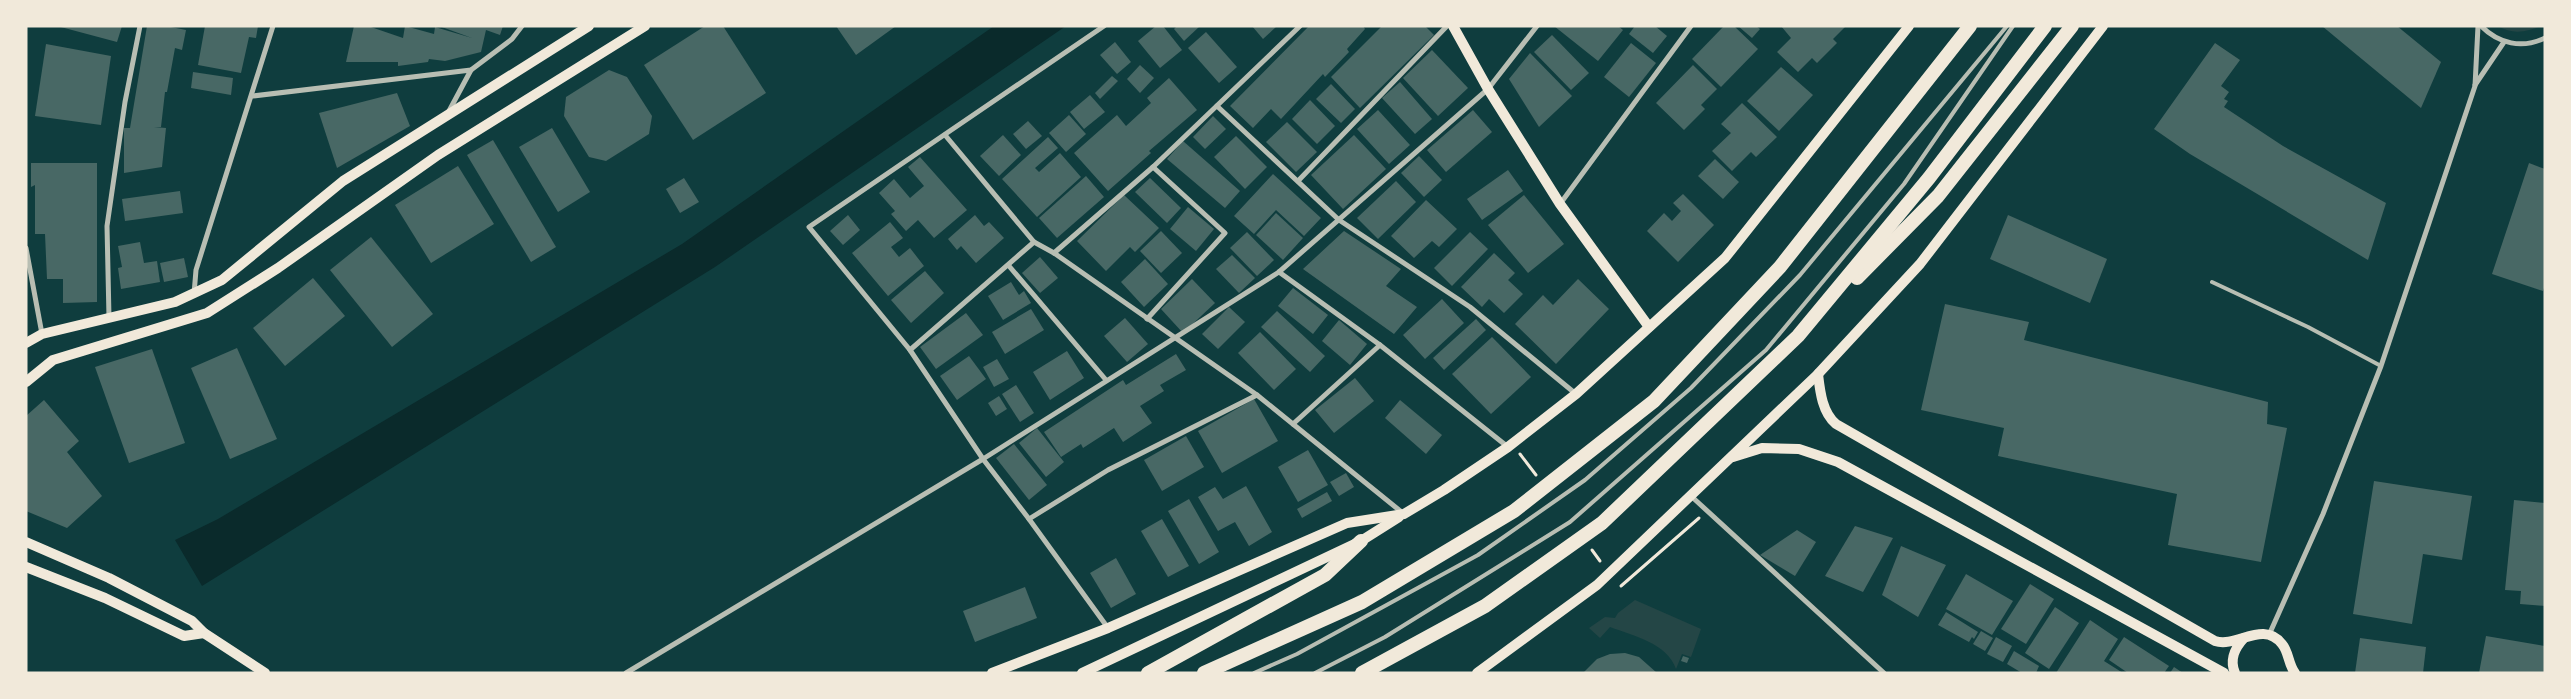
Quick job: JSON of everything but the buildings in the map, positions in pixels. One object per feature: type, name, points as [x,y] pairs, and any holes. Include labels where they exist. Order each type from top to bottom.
[{"type":"highway","points":[[1204,673],[1362,602],[1514,511],[1654,401],[1780,267],[1970,26]]},
{"type":"highway","points":[[1798,336],[1929,178],[2045,26]]},
{"type":"highway","points":[[1380,673],[1485,606],[1602,523],[1798,336],[1938,196],[2072,26]]},
{"type":"highway","points":[[1148,673],[1325,575],[1361,540]]},
{"type":"highway","points":[[1362,673],[1485,606]]},
{"type":"main road","points":[[26,343],[42,334],[194,295],[222,280],[343,181],[589,26]]},
{"type":"main road","points":[[26,382],[53,360],[207,312],[278,268],[438,156],[645,26]]},
{"type":"main road","points":[[1453,26],[1488,90],[1560,204],[1649,327]]},
{"type":"main road","points":[[1086,671],[1361,540],[1444,490],[1508,447],[1576,394],[1725,258],[1909,26]]},
{"type":"main road","points":[[1478,673],[1596,585],[1818,374],[1920,264],[2103,26]]},
{"type":"main road","points":[[1818,374],[1820,396],[1831,420],[1836,424],[2214,641],[2223,643],[2260,633],[2269,634],[2282,644],[2295,673]]},
{"type":"main road","points":[[1730,458],[1762,448],[1799,449],[1838,462],[2224,673]]},
{"type":"main road","points":[[992,673],[1108,628],[1347,523],[1404,514]]},
{"type":"main road","points":[[26,542],[109,578],[192,621],[204,633],[265,673]]},
{"type":"main road","points":[[26,567],[105,598],[184,636],[204,633]]},
{"type":"main road","points":[[2235,673],[2232,660],[2234,652],[2244,638]]},
{"type":"main road","points":[[2285,673],[2288,659]]},
{"type":"street","points":[[109,317],[107,226],[125,102],[140,26]]},
{"type":"street","points":[[194,295],[196,270],[253,96],[273,26]]},
{"type":"street","points":[[445,118],[471,70],[512,39],[522,26]]},
{"type":"street","points":[[1104,26],[809,227],[910,350],[983,459],[1030,519],[1108,628]]},
{"type":"street","points":[[1054,253],[1153,167],[1300,26]]},
{"type":"street","points":[[1298,181],[1447,26]]},
{"type":"street","points":[[626,673],[983,459],[1279,272],[1488,90],[1537,26]]},
{"type":"street","points":[[1560,204],[1691,26]]},
{"type":"street","points":[[2479,26],[2490,35],[2504,42],[2520,44],[2536,42],[2545,38]]},
{"type":"street","points":[[2269,634],[2323,514],[2381,366],[2475,86],[2479,26]]},
{"type":"street","points":[[2475,86],[2504,42]]},
{"type":"street","points":[[2536,42],[2545,44]]},
{"type":"street","points":[[253,96],[471,70]]},
{"type":"street","points":[[1217,106],[1339,220],[1470,307],[1576,394]]},
{"type":"street","points":[[945,135],[1034,242],[1054,253],[1257,395],[1404,514]]},
{"type":"street","points":[[1147,319],[1225,234],[1153,167]]},
{"type":"street","points":[[910,350],[1009,266],[1034,242]]},
{"type":"street","points":[[26,248],[42,334]]},
{"type":"street","points":[[1009,266],[1106,380]]},
{"type":"street","points":[[1279,272],[1380,345],[1508,447]]},
{"type":"street","points":[[1293,424],[1380,345]]},
{"type":"street","points":[[1030,519],[1108,470],[1257,395]]},
{"type":"street","points":[[1690,495],[1884,673]]},
{"type":"lane","points":[[1254,673],[1297,654],[1478,555],[1586,480],[1691,388],[1800,275],[2006,26]]},
{"type":"lane","points":[[1315,673],[1385,637],[1570,522],[1766,350],[1904,184],[2013,26]]},
{"type":"lane","points":[[2212,282],[2308,327],[2381,366]]},
{"type":"path","points":[[1619,587],[1707,512]]},
{"type":"shaded area","points":[[994,26],[1066,26],[715,267],[202,586],[175,540],[218,519],[682,244]]},
{"type":"shaded area","points":[[2498,26],[2541,26],[2530,30],[2514,32]]},
{"type":"shaded area","points":[[1635,600],[1701,629],[1691,657],[1682,654],[1676,669],[1672,660],[1665,653],[1639,637],[1610,627],[1600,638],[1589,628],[1605,617],[1615,618],[1618,613]]}]
